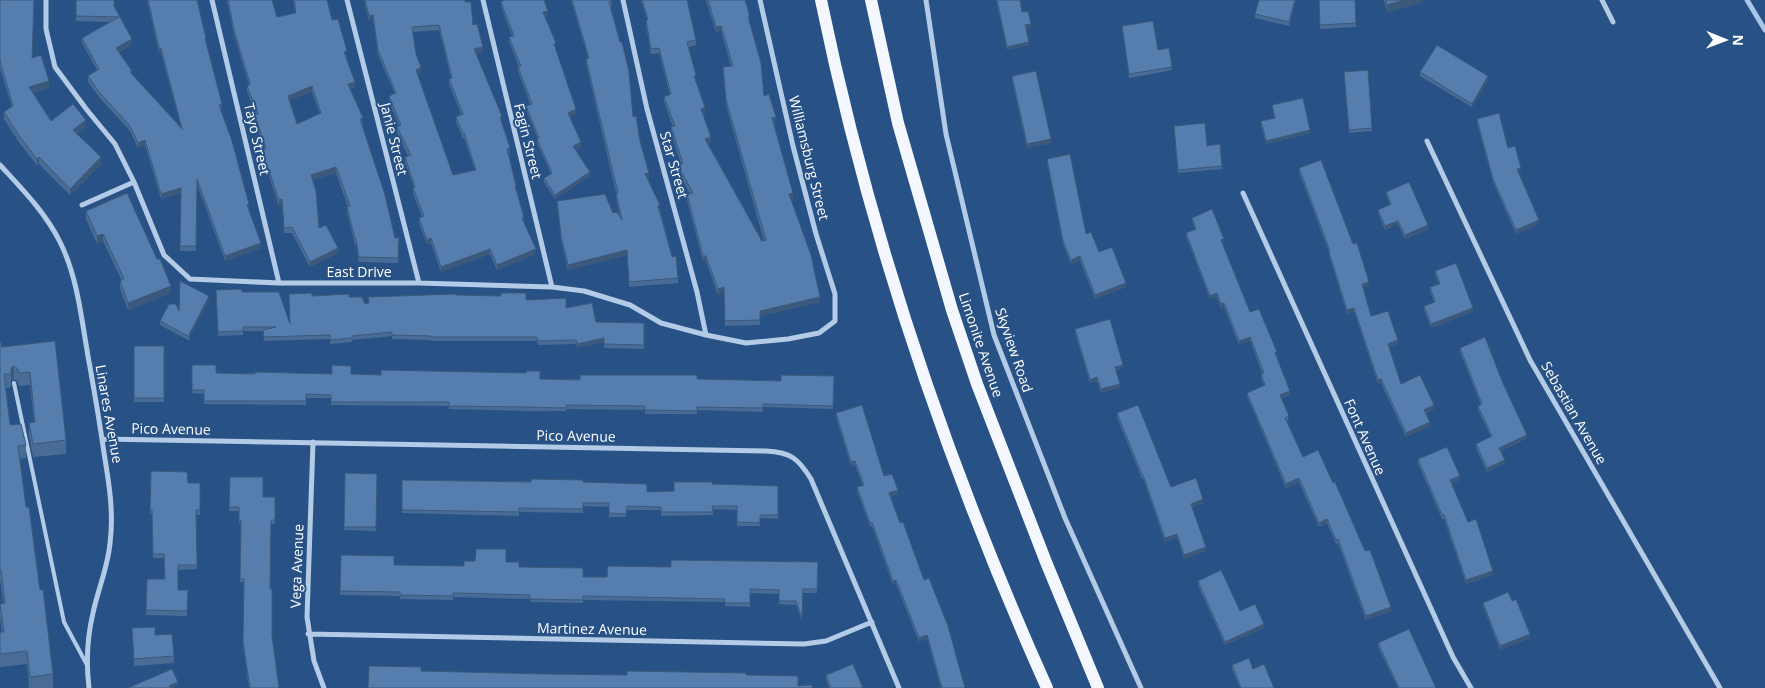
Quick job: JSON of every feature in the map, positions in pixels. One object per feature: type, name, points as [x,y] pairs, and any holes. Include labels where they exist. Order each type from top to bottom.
[{"type":"main road","points":[[821,0],[853,139],[870,203],[919,366],[983,538],[1014,615],[1047,688]]},
{"type":"main road","name":"Limonite Avenue","points":[[871,0],[898,123],[952,310],[977,384],[1042,553],[1098,688]]},
{"type":"street","name":"East Drive","points":[[46,0],[46,29],[55,68],[115,144],[134,182],[164,256],[190,279],[279,283],[419,283],[552,286],[584,291],[630,305],[661,322],[706,335],[746,343],[788,339],[819,333],[835,321]]},
{"type":"street","name":"Tayo Street","points":[[212,0],[279,283]]},
{"type":"street","name":"Janie Street","points":[[347,0],[419,283]]},
{"type":"street","name":"Fagin Street","points":[[483,0],[552,286]]},
{"type":"street","name":"Star Street","points":[[623,0],[647,109],[698,292],[706,335]]},
{"type":"street","name":"Williamsburg Street","points":[[760,0],[793,146],[816,234],[835,294],[835,321]]},
{"type":"street","name":"Skyview Road","points":[[926,0],[946,134],[994,335],[1064,518],[1141,688]]},
{"type":"street","points":[[1602,0],[1613,22]]},
{"type":"street","name":"Sebastian Avenue","points":[[1427,141],[1530,360],[1720,688]]},
{"type":"street","name":"Linares Avenue","points":[[0,165],[33,201],[50,224],[61,244],[77,295],[102,439],[111,503],[110,544],[88,638],[87,665],[89,688]]},
{"type":"street","points":[[82,205],[134,182]]},
{"type":"street","name":"Font Avenue","points":[[1243,194],[1453,657],[1471,688]]},
{"type":"street","name":"Pico Avenue","points":[[102,439],[766,451],[787,454],[796,459],[811,479],[899,688]]},
{"type":"street","name":"Vega Avenue","points":[[313,442],[307,617],[308,634],[314,661],[324,688]]},
{"type":"street","name":"Martinez Avenue","points":[[308,634],[804,644],[826,641],[872,622]]},
{"type":"lane","points":[[14,383],[64,622],[87,665]]},
{"type":"building","points":[[0,0],[34,0],[32,58],[41,55],[49,81],[29,87],[51,121],[73,104],[86,120],[73,130],[101,157],[70,189],[39,157],[37,159],[4,112],[13,106],[0,61]]},
{"type":"building","points":[[76,0],[114,0],[114,6],[132,39],[116,48],[132,71],[130,72],[182,129],[161,48],[159,48],[148,0],[197,0],[222,104],[219,105],[232,141],[249,204],[247,205],[261,243],[225,256],[197,179],[196,246],[180,246],[181,188],[161,194],[145,140],[138,143],[130,126],[99,92],[88,76],[99,69],[82,38],[119,17],[76,16]]},
{"type":"building","points":[[228,0],[272,0],[277,17],[296,13],[294,0],[327,0],[332,20],[338,19],[347,51],[344,52],[355,82],[348,84],[363,118],[360,119],[385,195],[395,238],[399,238],[398,258],[359,257],[347,207],[350,206],[336,167],[311,175],[316,191],[319,228],[326,225],[338,248],[310,262],[292,227],[284,228],[282,199],[279,200],[267,168],[262,150],[266,149],[255,115],[258,114],[247,86],[250,84],[234,30]],"holes":[[[312,86],[321,113],[297,124],[288,96]]]},
{"type":"building","points":[[365,0],[465,0],[465,2],[471,2],[473,25],[477,24],[483,47],[474,49],[502,116],[500,117],[510,148],[507,149],[515,186],[524,217],[522,218],[536,249],[497,265],[490,249],[441,267],[431,238],[427,240],[419,218],[424,216],[413,188],[415,187],[405,157],[411,155],[397,127],[401,125],[389,96],[396,93],[378,50],[373,15],[369,16]],"holes":[[[439,25],[452,78],[449,79],[463,114],[456,117],[464,133],[476,170],[453,175],[416,70],[421,67],[416,54],[412,27]]]},
{"type":"building","points":[[504,0],[544,0],[548,11],[543,12],[556,43],[554,44],[576,109],[568,113],[581,142],[573,146],[590,172],[555,195],[544,178],[552,173],[537,139],[539,138],[526,106],[532,104],[518,67],[521,66],[509,37],[514,36],[501,2]]},
{"type":"building","points":[[572,0],[612,1],[609,2],[620,42],[622,42],[629,72],[633,117],[636,116],[640,141],[649,173],[645,174],[660,205],[658,206],[672,257],[676,256],[678,278],[629,282],[627,250],[568,265],[561,236],[557,201],[605,194],[613,213],[617,212],[622,220],[616,193],[618,193],[586,59],[589,58]]},
{"type":"building","points":[[642,0],[687,0],[696,40],[687,42],[696,75],[694,76],[705,107],[701,109],[711,137],[705,139],[762,241],[766,240],[726,100],[723,67],[733,66],[721,26],[716,27],[708,0],[745,0],[761,63],[764,96],[769,94],[776,117],[772,118],[793,193],[789,194],[811,255],[820,297],[760,311],[760,320],[725,321],[724,287],[718,289],[706,256],[703,256],[687,194],[693,193],[678,166],[683,163],[671,127],[675,126],[664,97],[671,94],[659,48],[651,49],[646,20],[648,20]]},
{"type":"building","points":[[997,0],[1020,0],[1022,12],[1028,11],[1031,24],[1025,25],[1029,42],[1007,47]]},
{"type":"building","points":[[1259,0],[1295,0],[1289,22],[1255,14]]},
{"type":"building","points":[[1319,0],[1355,0],[1356,23],[1320,25]]},
{"type":"building","points":[[1386,0],[1403,0],[1387,5]]},
{"type":"building","points":[[1153,21],[1158,50],[1169,48],[1172,67],[1129,74],[1122,26]]},
{"type":"building","points":[[1437,45],[1488,76],[1472,104],[1420,72]]},
{"type":"building","points":[[1368,70],[1372,128],[1349,130],[1344,72]]},
{"type":"building","points":[[1036,71],[1051,139],[1027,144],[1012,76]]},
{"type":"building","points":[[1303,98],[1310,130],[1266,141],[1261,121],[1275,118],[1272,105]]},
{"type":"building","points":[[1499,113],[1508,148],[1515,146],[1521,168],[1517,169],[1539,220],[1516,230],[1493,179],[1477,119]]},
{"type":"building","points":[[1205,123],[1207,146],[1220,144],[1222,166],[1178,170],[1174,126]]},
{"type":"building","points":[[1070,154],[1086,234],[1091,232],[1099,252],[1112,247],[1126,283],[1095,295],[1080,256],[1071,260],[1063,241],[1047,159]]},
{"type":"building","points":[[1321,160],[1353,244],[1357,243],[1369,282],[1362,284],[1371,316],[1388,311],[1398,340],[1388,344],[1401,384],[1420,375],[1434,405],[1424,410],[1430,422],[1406,433],[1381,379],[1378,380],[1354,308],[1347,310],[1330,251],[1299,168]]},
{"type":"building","points":[[1409,182],[1428,225],[1405,235],[1398,221],[1385,226],[1378,210],[1391,204],[1386,192]]},
{"type":"building","points":[[127,193],[157,259],[160,259],[171,286],[128,303],[120,281],[124,279],[103,234],[97,236],[86,211]]},
{"type":"building","points":[[1212,209],[1224,239],[1221,240],[1250,312],[1259,309],[1277,352],[1275,353],[1290,391],[1280,395],[1289,416],[1285,418],[1303,457],[1318,450],[1333,483],[1335,482],[1365,551],[1370,550],[1391,607],[1366,616],[1338,539],[1336,540],[1327,519],[1319,523],[1299,478],[1286,484],[1247,393],[1265,385],[1261,374],[1264,373],[1250,337],[1239,341],[1224,303],[1221,304],[1217,293],[1210,296],[1186,233],[1196,229],[1192,218]]},
{"type":"building","points":[[1456,263],[1473,308],[1431,324],[1424,306],[1435,302],[1430,287],[1440,284],[1435,271]]},
{"type":"building","points":[[180,281],[209,296],[189,335],[190,337],[160,321],[169,304],[176,304],[179,311]]},
{"type":"building","points":[[241,289],[242,292],[279,292],[290,324],[289,294],[312,293],[312,296],[349,294],[349,297],[362,297],[365,304],[369,303],[368,297],[456,294],[501,296],[501,293],[526,293],[526,300],[566,298],[566,308],[592,303],[596,322],[644,323],[644,345],[604,344],[604,338],[577,344],[576,340],[538,341],[537,337],[431,337],[392,335],[392,332],[330,340],[330,335],[264,337],[263,330],[276,327],[243,327],[243,331],[218,332],[216,290]]},
{"type":"building","points":[[1110,319],[1123,365],[1115,367],[1120,384],[1101,389],[1097,377],[1090,380],[1075,329]]},
{"type":"building","points":[[1485,337],[1502,381],[1527,435],[1499,448],[1505,460],[1487,468],[1476,444],[1492,436],[1478,406],[1482,404],[1460,348]]},
{"type":"building","points":[[55,341],[66,440],[33,444],[29,423],[35,422],[30,372],[19,373],[14,366],[11,368],[11,374],[4,374],[10,425],[21,424],[26,445],[18,446],[26,507],[29,507],[40,590],[43,589],[53,674],[30,677],[27,651],[0,654],[0,632],[4,632],[0,604],[5,603],[0,570],[0,342],[2,347]]},
{"type":"building","points":[[134,346],[164,346],[164,398],[134,398]]},
{"type":"building","points":[[192,365],[216,365],[216,373],[255,374],[255,372],[332,374],[332,365],[351,366],[351,374],[381,375],[381,370],[526,373],[526,371],[540,371],[540,379],[580,380],[580,375],[697,375],[697,379],[781,381],[781,375],[834,376],[833,406],[763,404],[763,408],[697,407],[697,411],[645,410],[645,406],[566,405],[566,408],[449,406],[449,402],[331,402],[331,395],[306,394],[306,401],[204,401],[204,390],[192,390]]},
{"type":"building","points":[[862,405],[884,476],[892,474],[898,490],[889,493],[900,523],[903,522],[924,580],[929,578],[948,626],[965,688],[942,688],[927,635],[919,638],[896,580],[893,581],[872,522],[870,523],[857,487],[864,485],[855,461],[851,462],[836,413]]},
{"type":"building","points":[[1138,405],[1171,487],[1196,478],[1203,499],[1191,504],[1206,547],[1184,555],[1177,534],[1165,538],[1143,475],[1117,413]]},
{"type":"building","points":[[1447,447],[1460,476],[1450,480],[1468,522],[1476,519],[1493,571],[1466,580],[1444,515],[1442,515],[1418,459]]},
{"type":"building","points":[[151,471],[187,472],[188,483],[200,483],[200,510],[196,510],[197,565],[178,565],[178,590],[188,590],[187,611],[146,610],[147,579],[165,579],[164,554],[153,554],[152,510],[150,510]]},
{"type":"building","points":[[345,473],[377,474],[376,527],[344,527]]},
{"type":"building","points":[[230,477],[263,477],[263,497],[275,497],[275,520],[271,520],[270,589],[272,589],[272,636],[279,688],[250,688],[243,642],[244,579],[240,579],[241,520],[239,520],[239,507],[229,507]]},
{"type":"building","points":[[531,479],[647,484],[647,492],[674,491],[674,482],[778,486],[778,515],[760,515],[760,523],[737,522],[737,506],[712,506],[713,512],[661,512],[661,507],[627,506],[626,514],[609,513],[609,503],[583,503],[583,509],[519,508],[519,512],[402,510],[402,480],[531,482]]},
{"type":"building","points":[[476,549],[506,549],[506,562],[519,562],[519,567],[583,568],[583,577],[607,577],[608,566],[671,567],[671,560],[818,562],[817,589],[803,589],[802,618],[796,601],[779,601],[779,590],[750,589],[750,603],[725,603],[725,599],[583,596],[583,600],[530,599],[530,595],[453,593],[453,596],[400,595],[400,592],[340,591],[341,555],[394,556],[394,565],[464,566],[464,561],[475,561]]},
{"type":"building","points":[[1221,570],[1240,611],[1255,604],[1264,624],[1225,642],[1198,581]]},
{"type":"building","points":[[1508,592],[1512,601],[1516,599],[1530,634],[1500,646],[1483,603]]},
{"type":"building","points":[[155,627],[155,635],[172,634],[174,656],[134,659],[132,628]]},
{"type":"building","points":[[1409,629],[1436,688],[1399,688],[1378,643]]},
{"type":"building","points":[[1249,658],[1253,669],[1264,664],[1274,688],[1241,688],[1232,665]]},
{"type":"building","points":[[853,664],[863,688],[831,688],[826,675]]},
{"type":"building","points":[[369,666],[421,667],[421,671],[545,674],[627,675],[627,671],[746,673],[746,675],[798,676],[798,686],[812,685],[812,688],[368,688]]},
{"type":"building","points":[[172,669],[178,682],[169,686],[170,688],[128,688]]},
{"type":"waterway","points":[[1747,0],[1765,30]]}]
